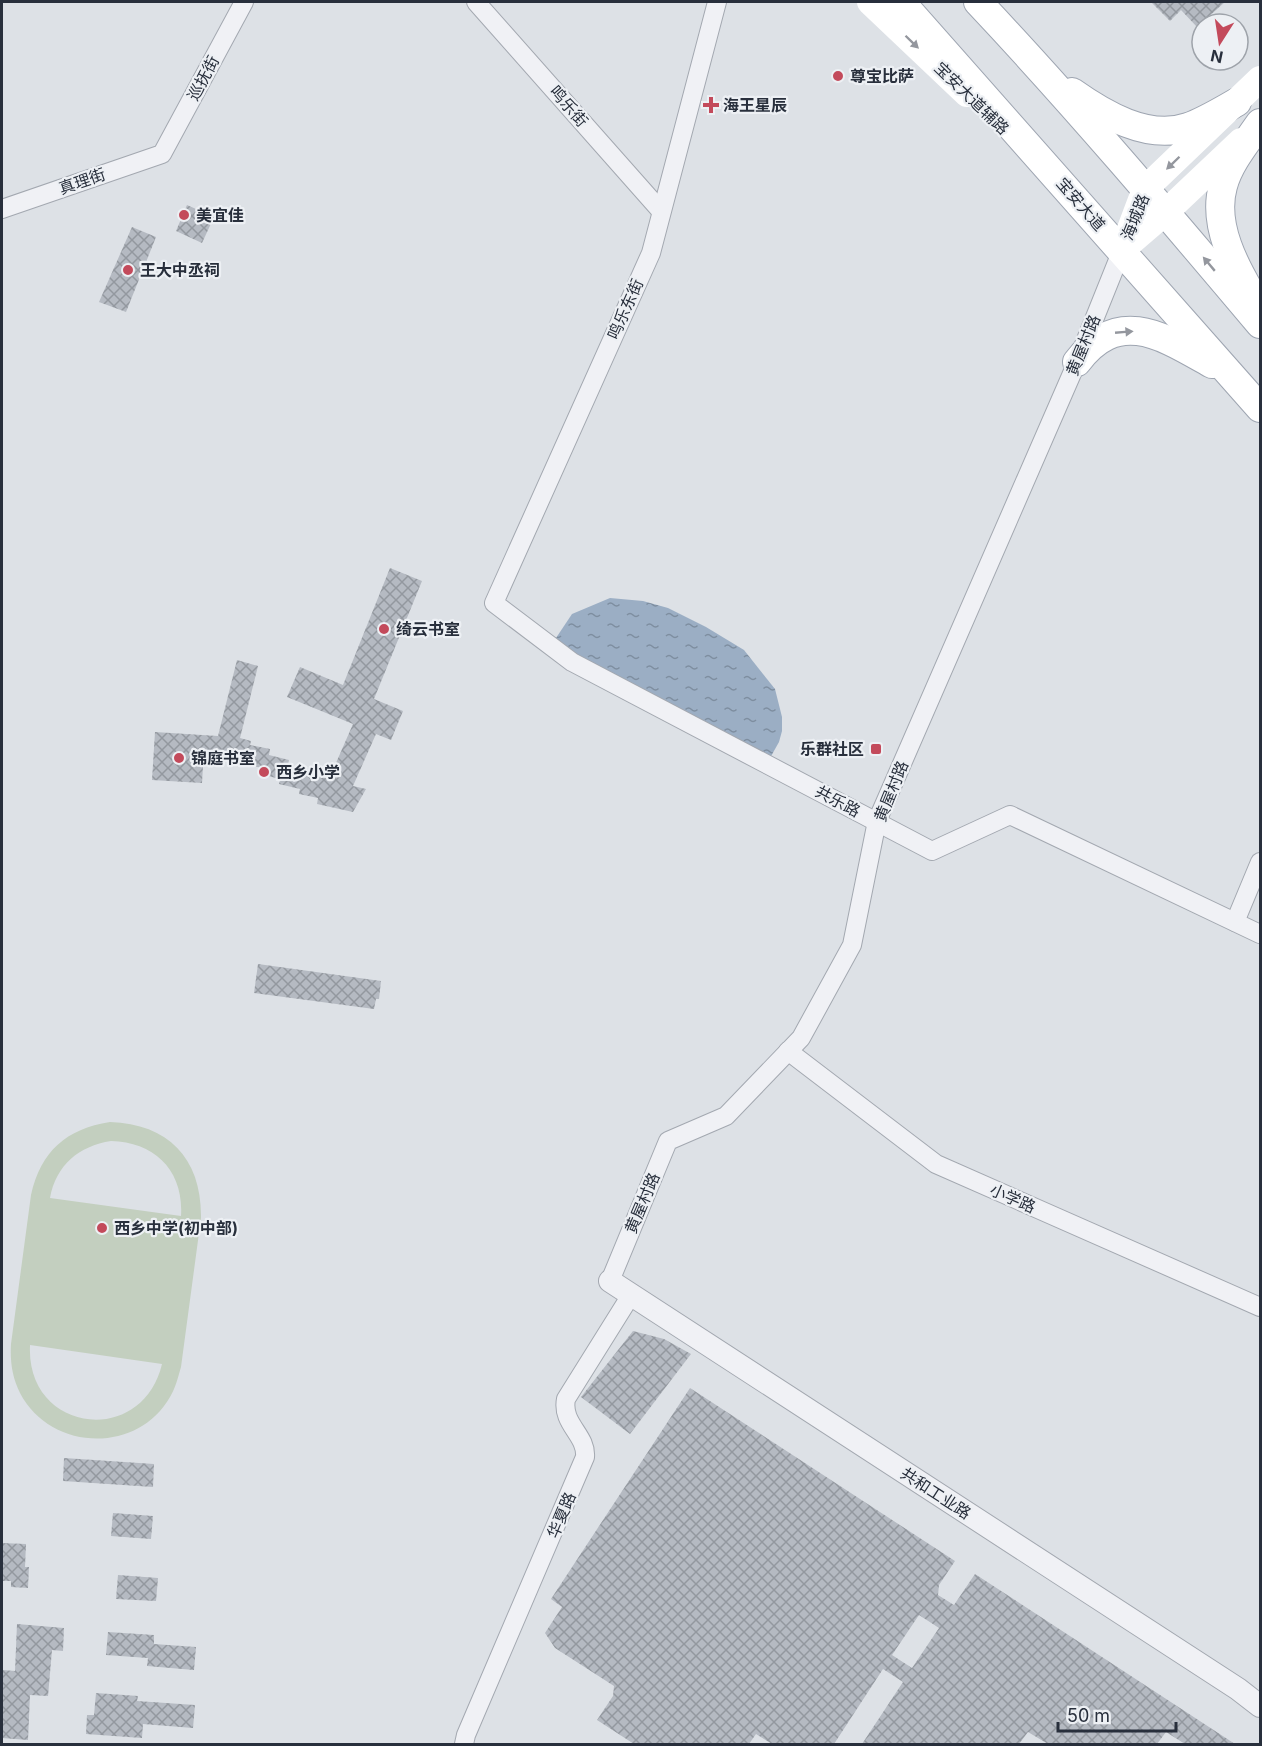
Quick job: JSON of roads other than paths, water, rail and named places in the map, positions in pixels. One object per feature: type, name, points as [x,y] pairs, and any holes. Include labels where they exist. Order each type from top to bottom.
[{"type":"main road","name":"宝安大道辅路","points":[[870,2],[1074,195]]},
{"type":"main road","name":"宝安大道","points":[[901,2],[1260,408]]},
{"type":"main road","points":[[978,2],[1040,68],[1260,324]]},
{"type":"main road","points":[[990,2],[1040,68],[1089,104],[1133,125],[1152,130],[1169,131],[1186,128],[1237,102]]},
{"type":"main road","name":"海城路","points":[[1122,250],[1145,189],[1260,79]]},
{"type":"main road","points":[[1260,122],[1231,167],[1223,186],[1220,203],[1225,239],[1260,309]]},
{"type":"main road","name":"海城路","points":[[1122,250],[1166,212],[1260,122]]},
{"type":"main road","points":[[1077,362],[1086,350],[1113,333],[1125,330],[1161,337],[1235,379],[1260,415]]},
{"type":"street","name":"巡抚街","points":[[162,154],[244,2]]},
{"type":"street","name":"鸣乐街","points":[[476,2],[662,211]]},
{"type":"street","name":"鸣乐东街","points":[[494,603],[651,253],[717,2]]},
{"type":"street","name":"真理街","points":[[2,208],[162,154]]},
{"type":"street","name":"黄屋村路","points":[[610,1281],[668,1141],[726,1116],[801,1038],[852,945],[877,821],[1077,362],[1122,250]]},
{"type":"street","name":"共乐路","points":[[494,603],[572,662],[932,851],[1010,815],[1260,934]]},
{"type":"street","points":[[1235,922],[1260,862]]},
{"type":"street","name":"小学路","points":[[788,1051],[936,1164],[1260,1307]]},
{"type":"street","name":"共和工业路","points":[[610,1281],[1238,1689],[1260,1706]]},
{"type":"street","name":"华夏路","points":[[464,1744],[585,1457],[586,1450],[564,1408],[566,1399],[631,1295]]},
{"type":"water","points":[[610,598],[643,601],[668,608],[744,650],[775,689],[782,717],[779,742],[770,758],[574,653],[556,638],[572,614]]},
{"type":"place","name":"尊宝比萨","points":[[838,76]]},
{"type":"place","name":"海王星辰","points":[[711,105]]},
{"type":"place","name":"美宜佳","points":[[184,215]]},
{"type":"place","name":"王大中丞祠","points":[[128,270]]},
{"type":"place","name":"绮云书室","points":[[384,629]]},
{"type":"place","name":"乐群社区","points":[[876,749]]},
{"type":"place","name":"锦庭书室","points":[[179,758]]},
{"type":"place","name":"西乡小学","points":[[264,772]]},
{"type":"place","name":"西乡中学(初中部)","points":[[102,1228]]}]
